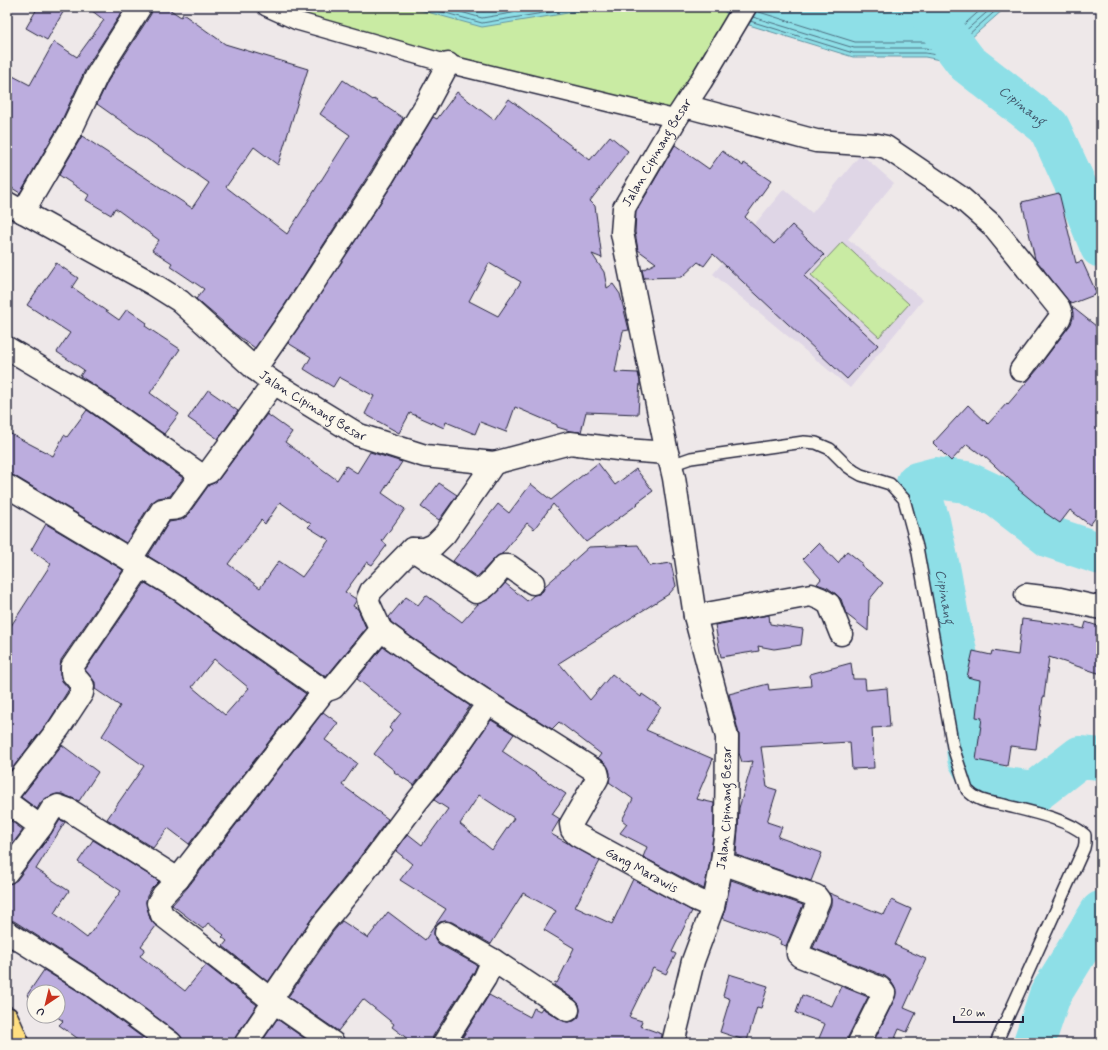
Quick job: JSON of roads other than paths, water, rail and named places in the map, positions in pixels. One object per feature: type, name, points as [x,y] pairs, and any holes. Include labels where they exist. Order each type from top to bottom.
[{"type":"main road","points":[[7,1018],[18,1043]]},
{"type":"street","points":[[15,208],[72,130],[97,75],[140,7]]},
{"type":"street","points":[[266,7],[298,20],[448,64],[816,141],[877,145],[886,147],[960,197],[991,224],[1059,308],[1061,314],[1059,319],[1022,370]]},
{"type":"street","name":"Jalan Cipinang Besar","points":[[673,1043],[693,961],[713,907],[722,863],[726,828],[727,737],[695,616],[674,478],[622,233],[624,208],[745,7]]},
{"type":"street","points":[[255,369],[294,313],[382,178],[426,105],[448,64]]},
{"type":"street","name":"Jalan Cipinang Besar","points":[[15,208],[153,284],[180,301],[255,369],[274,383],[359,435],[425,456],[494,463],[570,443],[626,450],[669,459]]},
{"type":"street","points":[[7,348],[90,397],[201,475]]},
{"type":"street","points":[[7,795],[59,728],[82,693],[83,686],[72,673],[72,668],[136,563],[162,510],[177,508],[201,475],[209,472],[274,383]]},
{"type":"street","points":[[246,1043],[274,1002],[274,994],[322,925],[354,886],[436,778],[488,703],[381,630],[369,604],[368,598],[371,591],[412,549],[425,549],[434,546],[494,463]]},
{"type":"street","points":[[7,486],[179,589],[324,691]]},
{"type":"street","points":[[412,549],[476,592],[485,587],[504,566],[509,566],[533,583]]},
{"type":"street","points":[[695,616],[811,595],[821,598],[828,604],[841,634]]},
{"type":"street","points":[[1026,595],[1060,599],[1101,608]]},
{"type":"street","points":[[333,1043],[274,1002],[162,915],[158,903],[324,691],[333,688],[381,630]]},
{"type":"street","name":"Gang Marawis","points":[[488,703],[597,772],[597,779],[571,824],[572,830],[577,835],[695,899],[713,907]]},
{"type":"street","points":[[7,802],[41,827]]},
{"type":"street","points":[[7,872],[41,827],[52,809],[58,806],[69,810],[178,879]]},
{"type":"street","points":[[722,863],[819,898],[798,950],[798,954],[880,988],[884,993],[859,1043]]},
{"type":"street","points":[[7,932],[104,994],[171,1043]]},
{"type":"street","points":[[446,933],[494,960],[568,1010]]},
{"type":"street","points":[[444,1043],[485,978],[494,960]]},
{"type":"lane","points":[[669,459],[691,458],[804,442],[816,443],[830,449],[847,466],[861,475],[890,484],[904,499],[917,546],[953,747],[967,790],[981,801],[1034,812],[1072,826],[1085,835],[1084,848],[996,1043]]},
{"type":"water","points":[[409,7],[605,7],[482,27]]},
{"type":"water","points":[[719,7],[1008,7],[945,61],[925,57],[853,57],[736,21]]},
{"type":"waterway","name":"Cipinang","points":[[925,7],[967,63],[1049,127],[1076,186],[1101,247]]},
{"type":"waterway","name":"Cipinang","points":[[1101,554],[1050,537],[998,497],[966,482],[936,478],[917,483],[929,521],[956,651],[962,693],[968,758],[979,777],[998,787],[1035,792],[1080,757],[1101,759]]},
{"type":"waterway","name":"Cipinang","points":[[1034,1043],[1050,995],[1101,912]]}]
